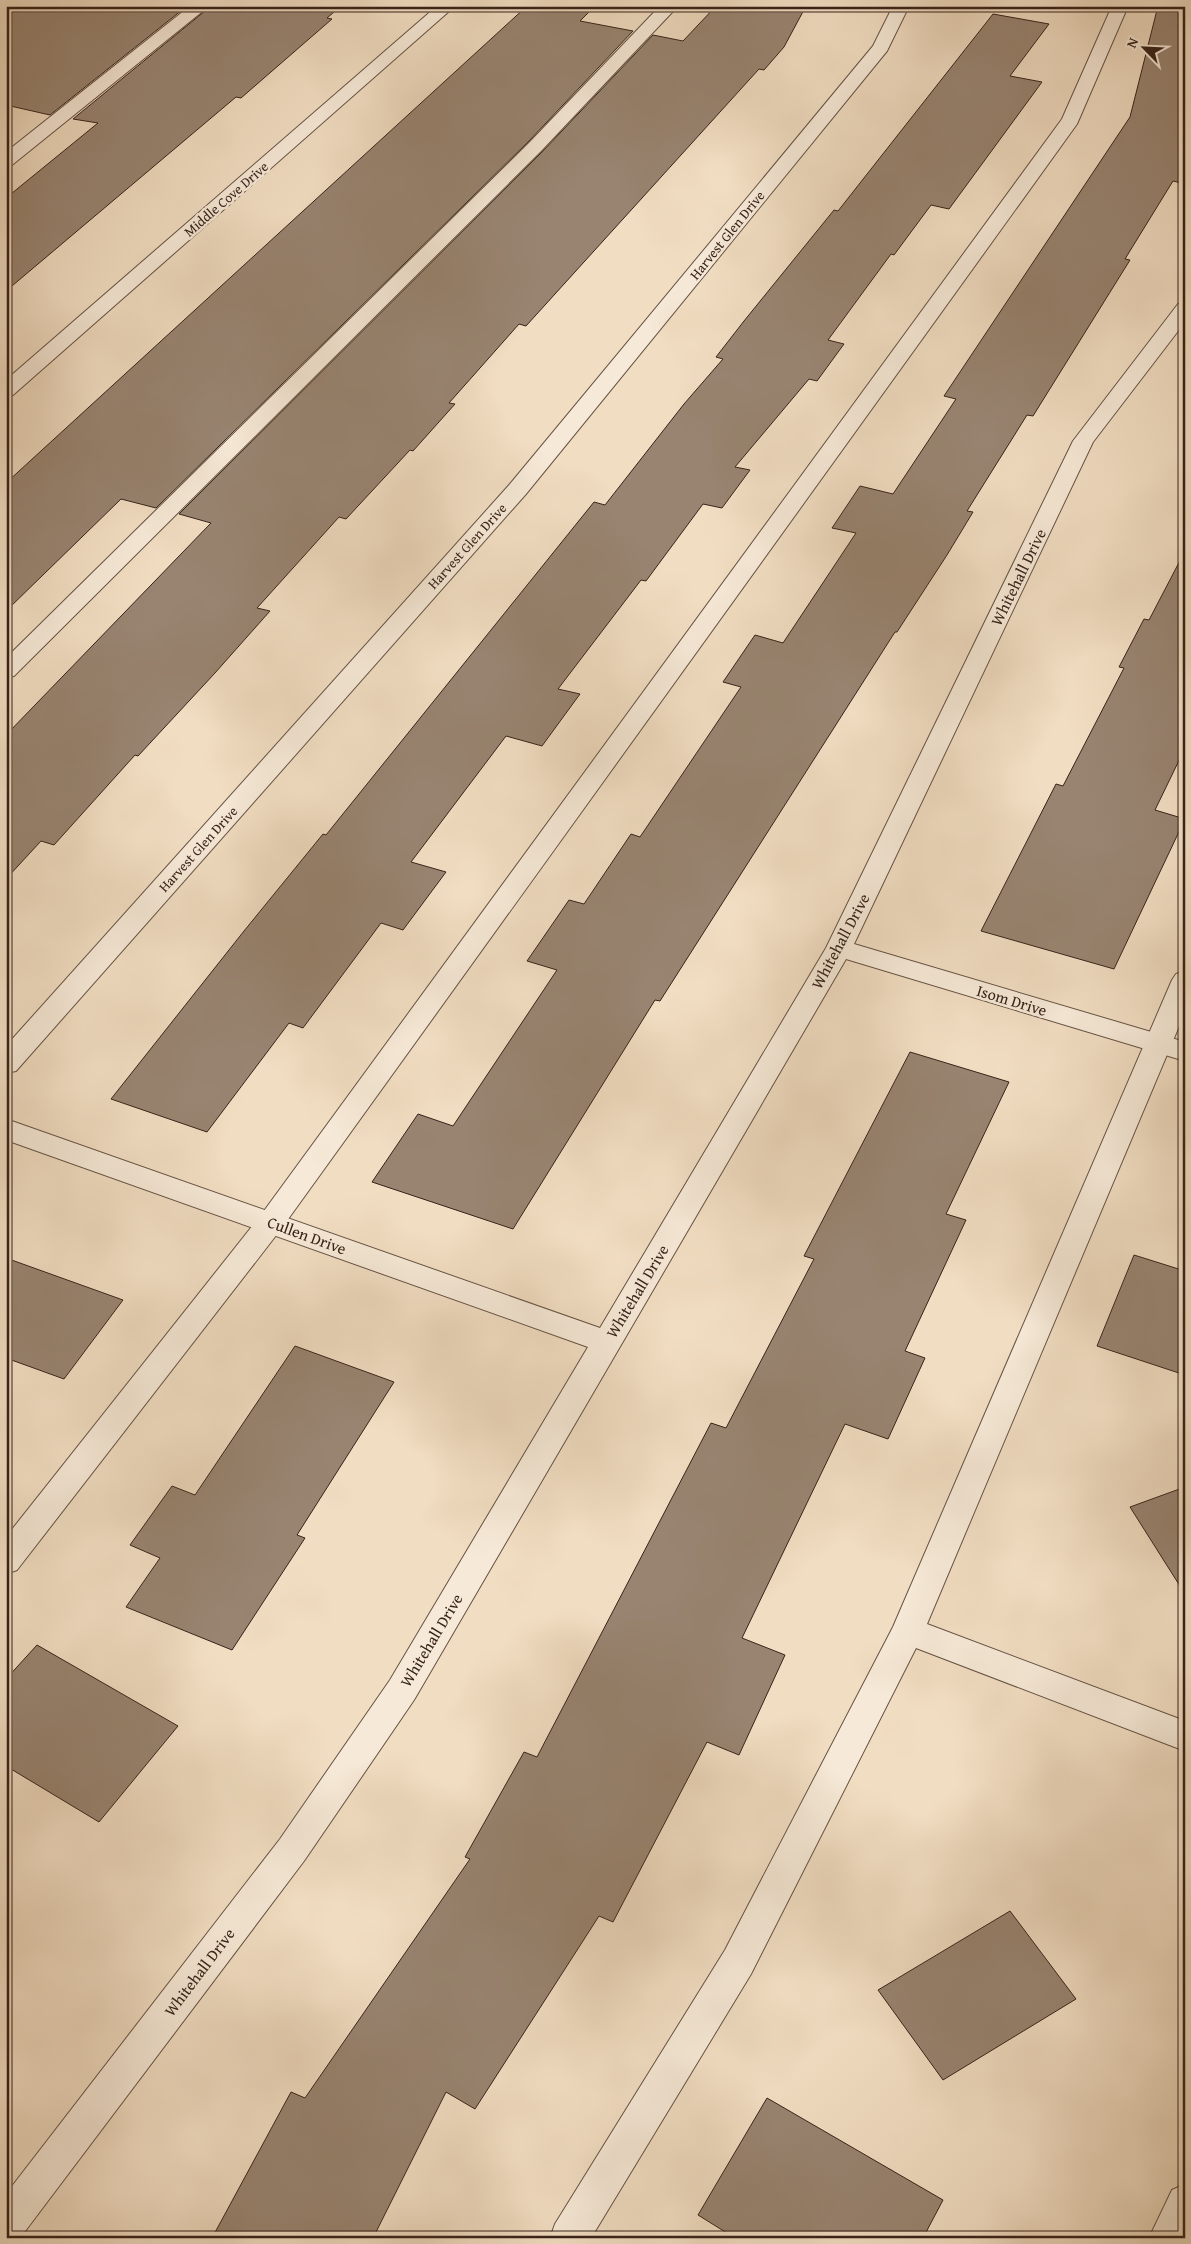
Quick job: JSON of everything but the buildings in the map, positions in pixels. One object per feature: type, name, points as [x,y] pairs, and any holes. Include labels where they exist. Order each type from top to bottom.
[{"type":"street","points":[[6,161],[201,6]]},
{"type":"street","name":"Middle Cove Drive","points":[[6,391],[447,6]]},
{"type":"street","points":[[6,671],[535,147],[670,6]]},
{"type":"street","name":"Harvest Glen Drive","points":[[6,1064],[518,489],[881,47],[901,6]]},
{"type":"street","points":[[6,1561],[270,1222],[1071,120],[1120,6]]},
{"type":"street","name":"Whitehall Drive","points":[[6,2225],[292,1850],[402,1690],[839,948],[1083,441],[1185,308]]},
{"type":"street","name":"Isom Drive","points":[[839,948],[1170,1048]]},
{"type":"street","points":[[569,2238],[738,1962],[908,1631],[1170,1048],[1185,980]]},
{"type":"street","name":"Cullen Drive","points":[[6,1129],[607,1342]]},
{"type":"street","points":[[908,1631],[1185,1736]]},
{"type":"street","points":[[1168,2238],[1185,2202]]}]
